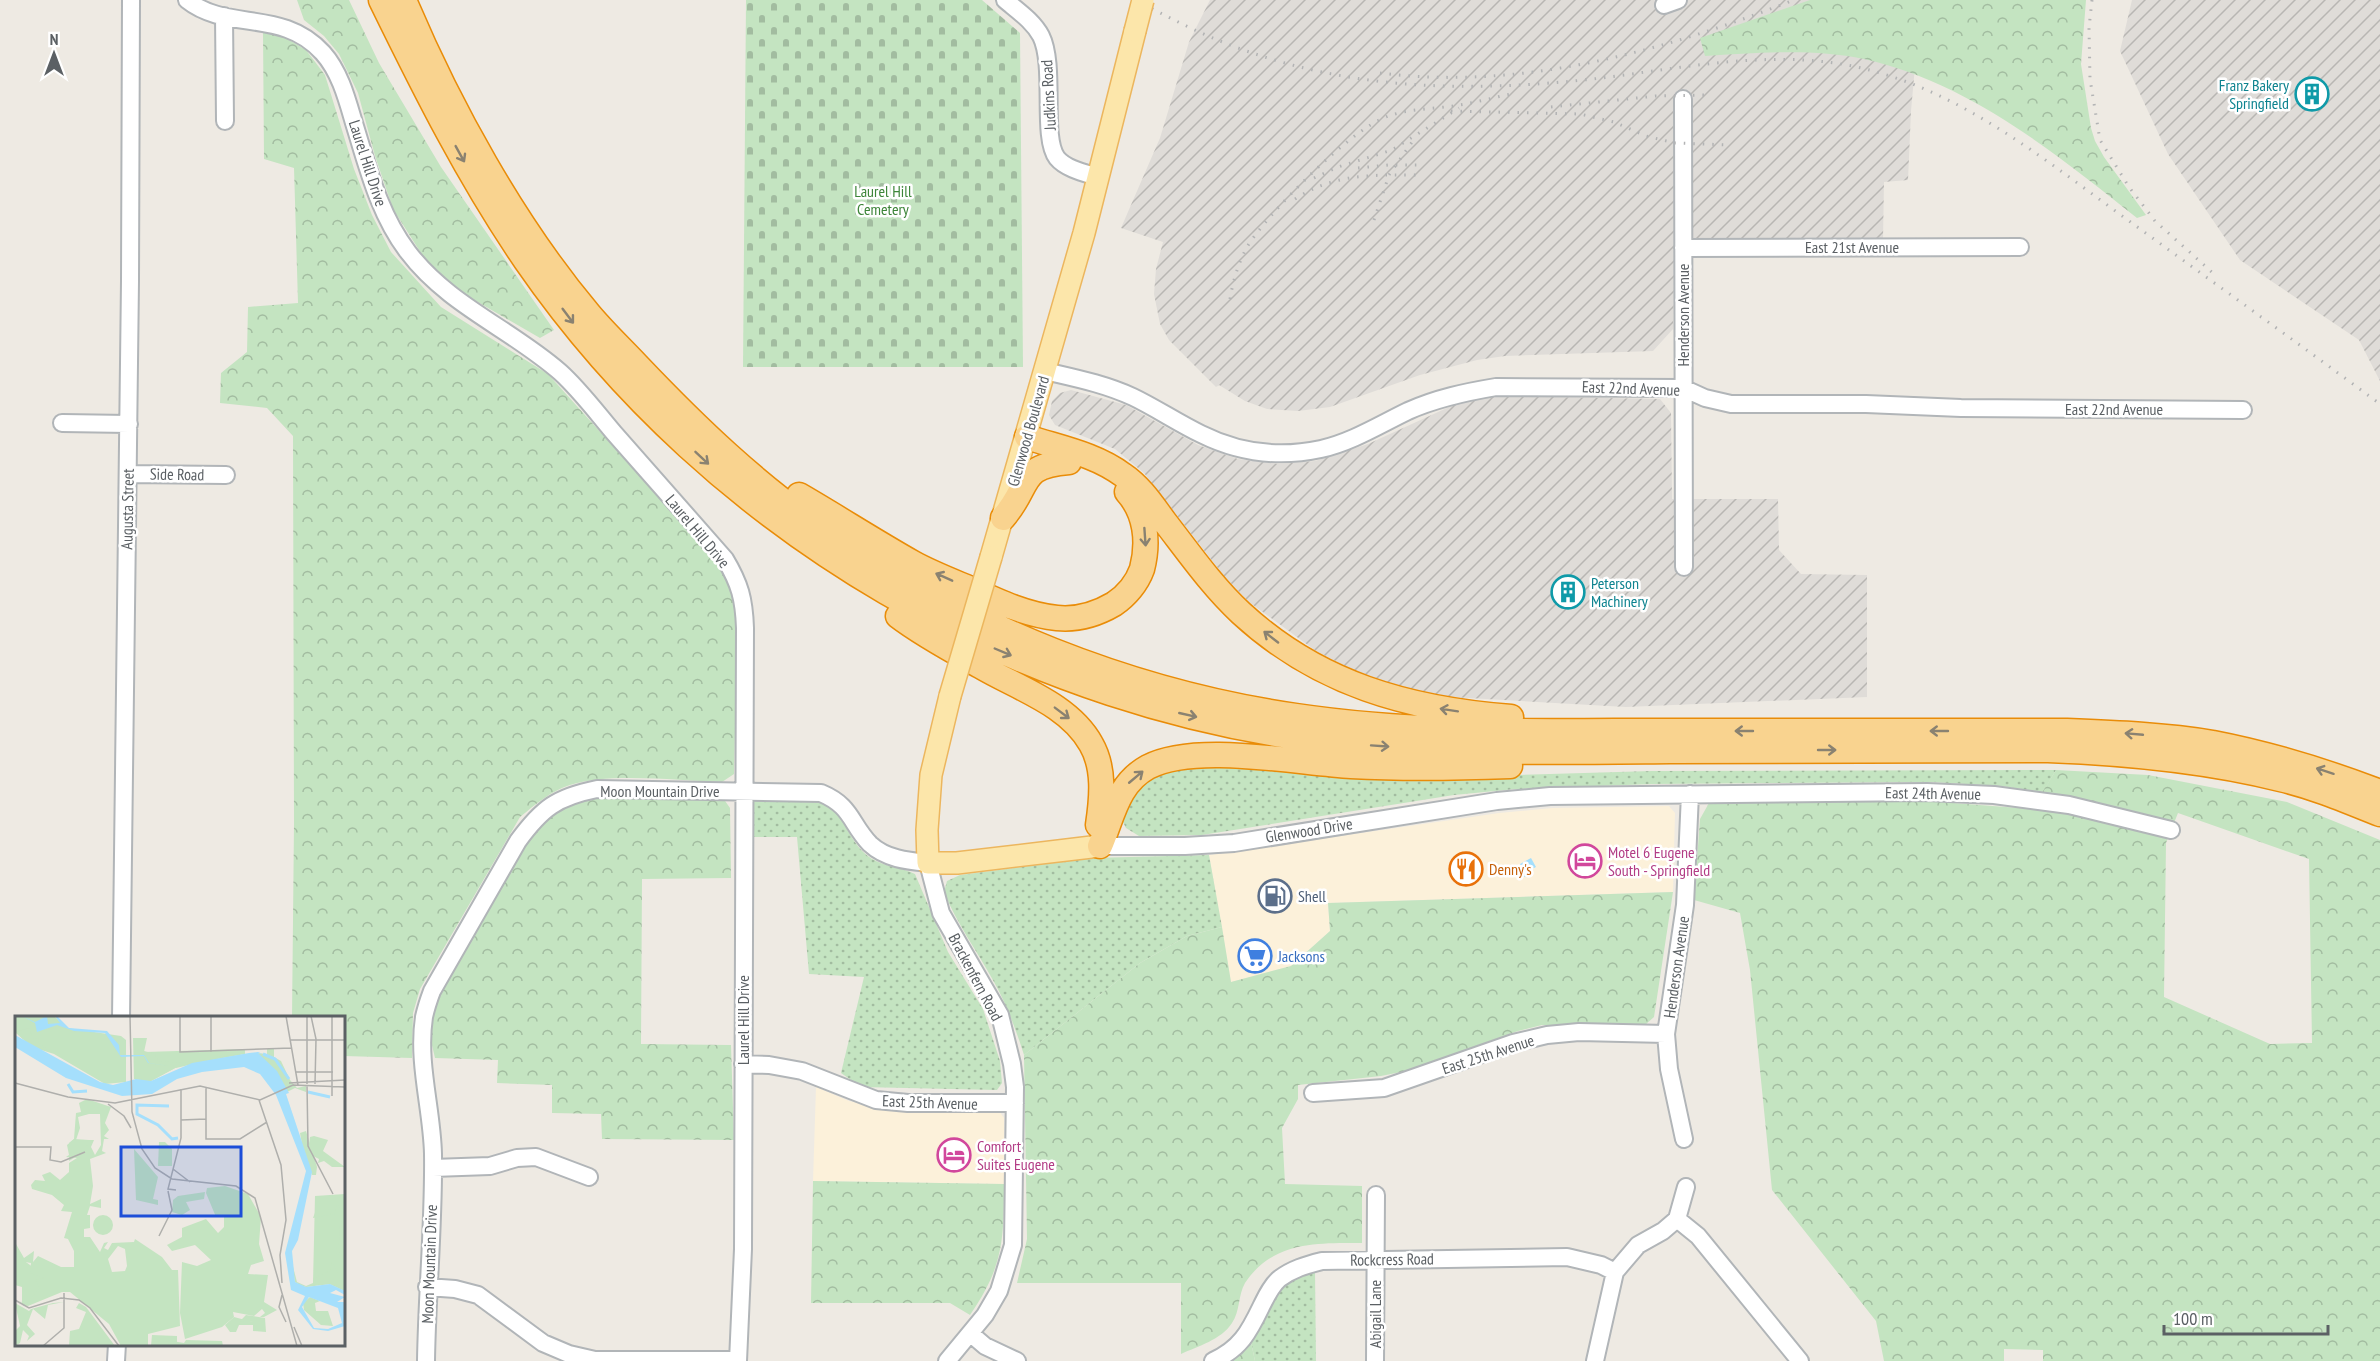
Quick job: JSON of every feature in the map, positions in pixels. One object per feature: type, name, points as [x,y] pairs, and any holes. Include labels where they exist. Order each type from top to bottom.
[{"type":"highway","points":[[365,0],[401,69],[431,104]]},
{"type":"highway","points":[[381,0],[431,104],[484,198],[528,264],[576,326],[628,386],[730,484],[784,526],[926,615],[981,643],[1055,674],[1129,700],[1208,720],[1349,744],[1419,749],[1547,752],[1678,741],[2066,731],[2134,734],[2212,743],[2291,760],[2380,792]]},
{"type":"highway","points":[[404,0],[420,37],[460,115],[501,189],[545,255],[590,315],[674,404],[722,449],[827,532],[907,581],[1024,639],[1155,686],[1236,706],[1371,726],[1678,741],[2130,753],[2213,764],[2282,779],[2380,814]]},
{"type":"highway","points":[[420,0],[446,67],[460,115]]},
{"type":"highway","points":[[722,449],[914,564],[1005,605],[1037,615],[1060,618],[1083,617],[1101,612],[1119,600],[1132,587],[1141,572],[1146,540],[1143,520],[1135,501],[1120,486],[1104,475],[1025,443]]},
{"type":"highway","points":[[1025,443],[1079,452],[1101,461],[1124,475],[1142,492],[1217,588],[1241,612],[1296,656],[1330,675],[1366,690],[1410,703],[1678,741]]},
{"type":"highway","points":[[1003,518],[1013,506],[1032,472],[1048,464],[1069,462]]},
{"type":"highway","points":[[842,564],[861,588],[901,618],[980,666],[1047,702],[1080,728],[1098,760],[1101,783],[1098,825],[1101,846]]},
{"type":"highway","points":[[1101,846],[1120,792],[1148,768],[1168,759],[1218,755],[1349,766],[1467,768],[1575,762],[1678,741]]},
{"type":"main road","name":"Glenwood Boulevard","points":[[928,863],[927,830],[931,775],[950,696],[1045,371],[1143,0]]},
{"type":"main road","name":"Glenwood Drive","points":[[928,863],[957,862],[1101,846]]},
{"type":"street","name":"Augusta Street","points":[[121,1016],[129,424],[131,0]]},
{"type":"street","name":"Laurel Hill Drive","points":[[187,0],[224,16],[285,26],[307,38],[324,54],[343,87],[382,212],[407,251],[432,280],[462,304],[530,346],[562,374],[725,559],[738,580],[744,603],[743,1249],[738,1361]]},
{"type":"street","name":"Judkins Road","points":[[1005,0],[1031,22],[1041,36],[1048,66],[1051,145],[1057,158],[1070,167],[1098,177]]},
{"type":"street","points":[[224,16],[225,121]]},
{"type":"street","name":"Henderson Avenue","points":[[1683,99],[1684,567]]},
{"type":"street","name":"East 21st Avenue","points":[[1683,248],[2020,247]]},
{"type":"street","name":"East 22nd Avenue","points":[[1045,371],[1101,385],[1132,396],[1199,434],[1223,444],[1252,452],[1285,454],[1348,442],[1437,400],[1496,387],[1683,388],[1705,398],[1731,404],[2243,410]]},
{"type":"street","points":[[62,423],[129,424]]},
{"type":"street","name":"Side Road","points":[[128,474],[226,475]]},
{"type":"street","name":"Moon Mountain Drive","points":[[426,1361],[433,1168],[432,1128],[423,1065],[424,1016],[432,991],[529,825],[550,806],[564,798],[597,789],[821,793],[835,799],[847,810],[870,844],[886,855],[904,861],[928,863]]},
{"type":"street","name":"East 24th Avenue","points":[[1690,794],[1927,792],[1994,795],[2069,804],[2171,830]]},
{"type":"street","name":"Henderson Avenue","points":[[1684,1139],[1669,1069],[1666,1034],[1685,905],[1690,794]]},
{"type":"street","name":"Glenwood Drive","points":[[1101,846],[1185,846],[1234,843],[1497,801],[1550,796],[1690,794]]},
{"type":"street","name":"Brackenfern Road","points":[[928,863],[942,912],[1000,1015],[1012,1064],[1016,1103],[1013,1245],[999,1291],[986,1316],[947,1361]]},
{"type":"street","name":"East 25th Avenue","points":[[1313,1093],[1384,1088],[1513,1042],[1547,1035],[1579,1032],[1666,1034]]},
{"type":"street","name":"East 25th Avenue","points":[[743,1064],[769,1065],[802,1071],[876,1100],[908,1103],[1016,1103]]},
{"type":"street","points":[[433,1168],[490,1166],[517,1158],[536,1157],[589,1177]]},
{"type":"street","points":[[1594,1361],[1615,1272],[1638,1245],[1663,1231],[1677,1219],[1686,1187]]},
{"type":"street","name":"Abigail Lane","points":[[1375,1361],[1376,1196]]},
{"type":"street","points":[[1677,1219],[1698,1236],[1800,1361]]},
{"type":"street","name":"Rockcress Road","points":[[1213,1361],[1229,1354],[1245,1337],[1277,1280],[1299,1267],[1322,1261],[1375,1258],[1567,1257],[1594,1263],[1615,1272]]},
{"type":"street","points":[[427,1287],[455,1288],[478,1295],[543,1343],[569,1354],[595,1361],[738,1361]]},
{"type":"street","points":[[971,1334],[985,1346],[1017,1361]]},
{"type":"street","points":[[116,1361],[117,1346]]},
{"type":"shaded area","points":[[1210,0],[1921,0],[1911,111],[1908,180],[1884,182],[1883,239],[1675,239],[1673,329],[1653,351],[1505,356],[1477,360],[1420,375],[1330,407],[1298,411],[1267,409],[1245,401],[1219,385],[1216,387],[1169,340],[1160,324],[1154,294],[1156,269],[1163,242],[1121,228],[1160,138],[1189,42]]},
{"type":"shaded area","points":[[2132,0],[2380,0],[2380,381],[2359,340],[2240,260],[2168,154],[2120,51]]},
{"type":"shaded area","points":[[1071,390],[1126,405],[1198,445],[1238,459],[1279,464],[1315,461],[1368,444],[1460,402],[1489,396],[1660,399],[1671,413],[1672,499],[1778,499],[1779,550],[1801,574],[1867,575],[1867,697],[1626,707],[1450,697],[1403,689],[1355,671],[1316,651],[1249,602],[1224,576],[1144,473],[1115,449],[1055,425],[1049,415],[1052,401],[1060,393]]},
{"type":"shaded area","points":[[1669,806],[1675,813],[1673,892],[1328,903],[1330,931],[1291,966],[1231,982],[1209,855],[1499,813],[1552,808]]},
{"type":"shaded area","points":[[816,1087],[849,1101],[877,1107],[999,1111],[1004,1118],[1004,1184],[813,1181]]},
{"type":"green space","points":[[297,0],[349,0],[379,63],[441,167],[554,330],[540,338],[464,294],[426,261],[393,209],[375,156],[358,93],[339,54],[324,36],[304,20]]},
{"type":"green space","name":"Laurel Hill Cemetery","points":[[746,0],[982,0],[1020,33],[1023,367],[743,367]]},
{"type":"green space","points":[[1810,0],[2086,0],[2081,64],[2091,128],[2104,157],[2146,215],[2137,218],[2042,145],[1974,102],[1939,84],[1902,70],[1864,59],[1825,53],[1784,52],[1705,56],[1700,38]]},
{"type":"green space","points":[[263,32],[281,35],[306,50],[325,75],[354,169],[372,215],[391,252],[441,307],[548,374],[722,567],[738,607],[734,774],[722,782],[624,778],[586,781],[556,791],[520,817],[420,989],[413,1013],[412,1058],[345,1056],[345,1016],[292,1016],[293,436],[267,408],[220,403],[221,373],[247,352],[248,307],[298,303],[294,168],[264,159]]},
{"type":"green space","points":[[1190,764],[1515,775],[1652,771],[2056,770],[2043,792],[2001,786],[1931,782],[1652,784],[1516,789],[1454,795],[1202,835],[1139,836],[1126,828],[1121,818],[1123,807],[1146,778]]},
{"type":"green space","points":[[2056,770],[2148,775],[2287,802],[2380,840],[2380,1361],[2043,1361],[2043,1350],[2004,1349],[2004,1361],[1884,1361],[1876,1321],[1772,1190],[1750,970],[1740,913],[1694,900],[1700,819],[1709,803],[1914,800],[2032,809]],"holes":[[[2178,813],[2309,859],[2312,1043],[2270,1044],[2164,997],[2166,843]]]},
{"type":"green space","points":[[592,797],[723,798],[730,808],[731,878],[642,879],[641,1044],[731,1045],[734,1140],[602,1139],[601,1114],[552,1113],[552,1085],[497,1083],[498,1060],[435,1058],[428,1028],[434,1000],[527,839],[542,820],[566,806]]},
{"type":"green space","points":[[793,798],[822,802],[835,811],[860,849],[867,855],[881,863],[915,874],[948,952],[983,1009],[1000,1061],[1002,1083],[997,1090],[861,1087],[841,1073],[864,977],[809,974],[797,837],[748,837],[749,807],[755,799]]},
{"type":"green space","points":[[1209,855],[1222,927],[1187,936],[1140,963],[1024,1055],[999,991],[949,904],[944,892],[947,881],[960,875],[1091,858]]},
{"type":"green space","points":[[1673,892],[1654,1017],[1645,1025],[1542,1025],[1518,1031],[1406,1071],[1298,1085],[1298,1099],[1282,1128],[1285,1184],[1362,1186],[1362,1243],[1329,1243],[1297,1247],[1269,1259],[1256,1269],[1245,1283],[1235,1319],[1216,1338],[1181,1354],[1181,1283],[1017,1283],[1027,1239],[1024,1055],[1140,963],[1187,936],[1222,927],[1231,982],[1291,966],[1330,931],[1328,903]]},
{"type":"green space","points":[[813,1181],[1004,1184],[1002,1238],[999,1253],[989,1282],[970,1315],[950,1303],[811,1303]]},
{"type":"green space","points":[[1315,1270],[1316,1361],[1255,1361],[1251,1342],[1270,1302],[1281,1286],[1297,1275]]},
{"type":"green space","points":[[1251,1342],[1255,1361],[1229,1361],[1232,1359]]},
{"type":"water","points":[[1531,858],[1536,867],[1530,870],[1531,876],[1522,877],[1520,864]]},
{"type":"railway","points":[[1135,0],[1200,33],[1284,63],[1328,73],[1415,85],[1503,86],[1548,83],[1722,62],[1788,59],[1852,66],[1892,77],[1930,91],[1967,110],[2036,153],[2380,404]]},
{"type":"railway","points":[[1380,73],[1433,77],[1486,76],[1539,71],[1591,62],[1694,35],[1794,0]]},
{"type":"railway","points":[[2092,0],[2089,28],[2090,79],[2100,140],[2129,187],[2155,221],[2214,274]]},
{"type":"railway","points":[[1230,299],[1241,260],[1257,232],[1310,174],[1352,138],[1371,125],[1394,114],[1461,105],[1516,93]]},
{"type":"railway","points":[[1551,107],[1656,96],[1708,95]]},
{"type":"railway","points":[[1314,178],[1338,167],[1392,150],[1459,108]]},
{"type":"railway","points":[[1451,111],[1580,114],[1614,122],[1646,136],[1675,143],[1731,145]]},
{"type":"railway","points":[[1374,220],[1389,175],[1412,142]]},
{"type":"railway","points":[[1358,168],[1419,165]]},
{"type":"railway","points":[[1295,199],[1325,184],[1355,177],[1419,175]]},
{"type":"place","name":"Franz Bakery Springfield","points":[[2312,94]]},
{"type":"place","name":"Peterson Machinery","points":[[1568,592]]},
{"type":"place","name":"Motel 6 Eugene South - Springfield","points":[[1585,861]]},
{"type":"place","name":"Denny's","points":[[1466,869]]},
{"type":"place","name":"Shell","points":[[1275,896]]},
{"type":"place","name":"Jacksons","points":[[1255,956]]},
{"type":"place","name":"Comfort Suites Eugene","points":[[954,1155]]}]
